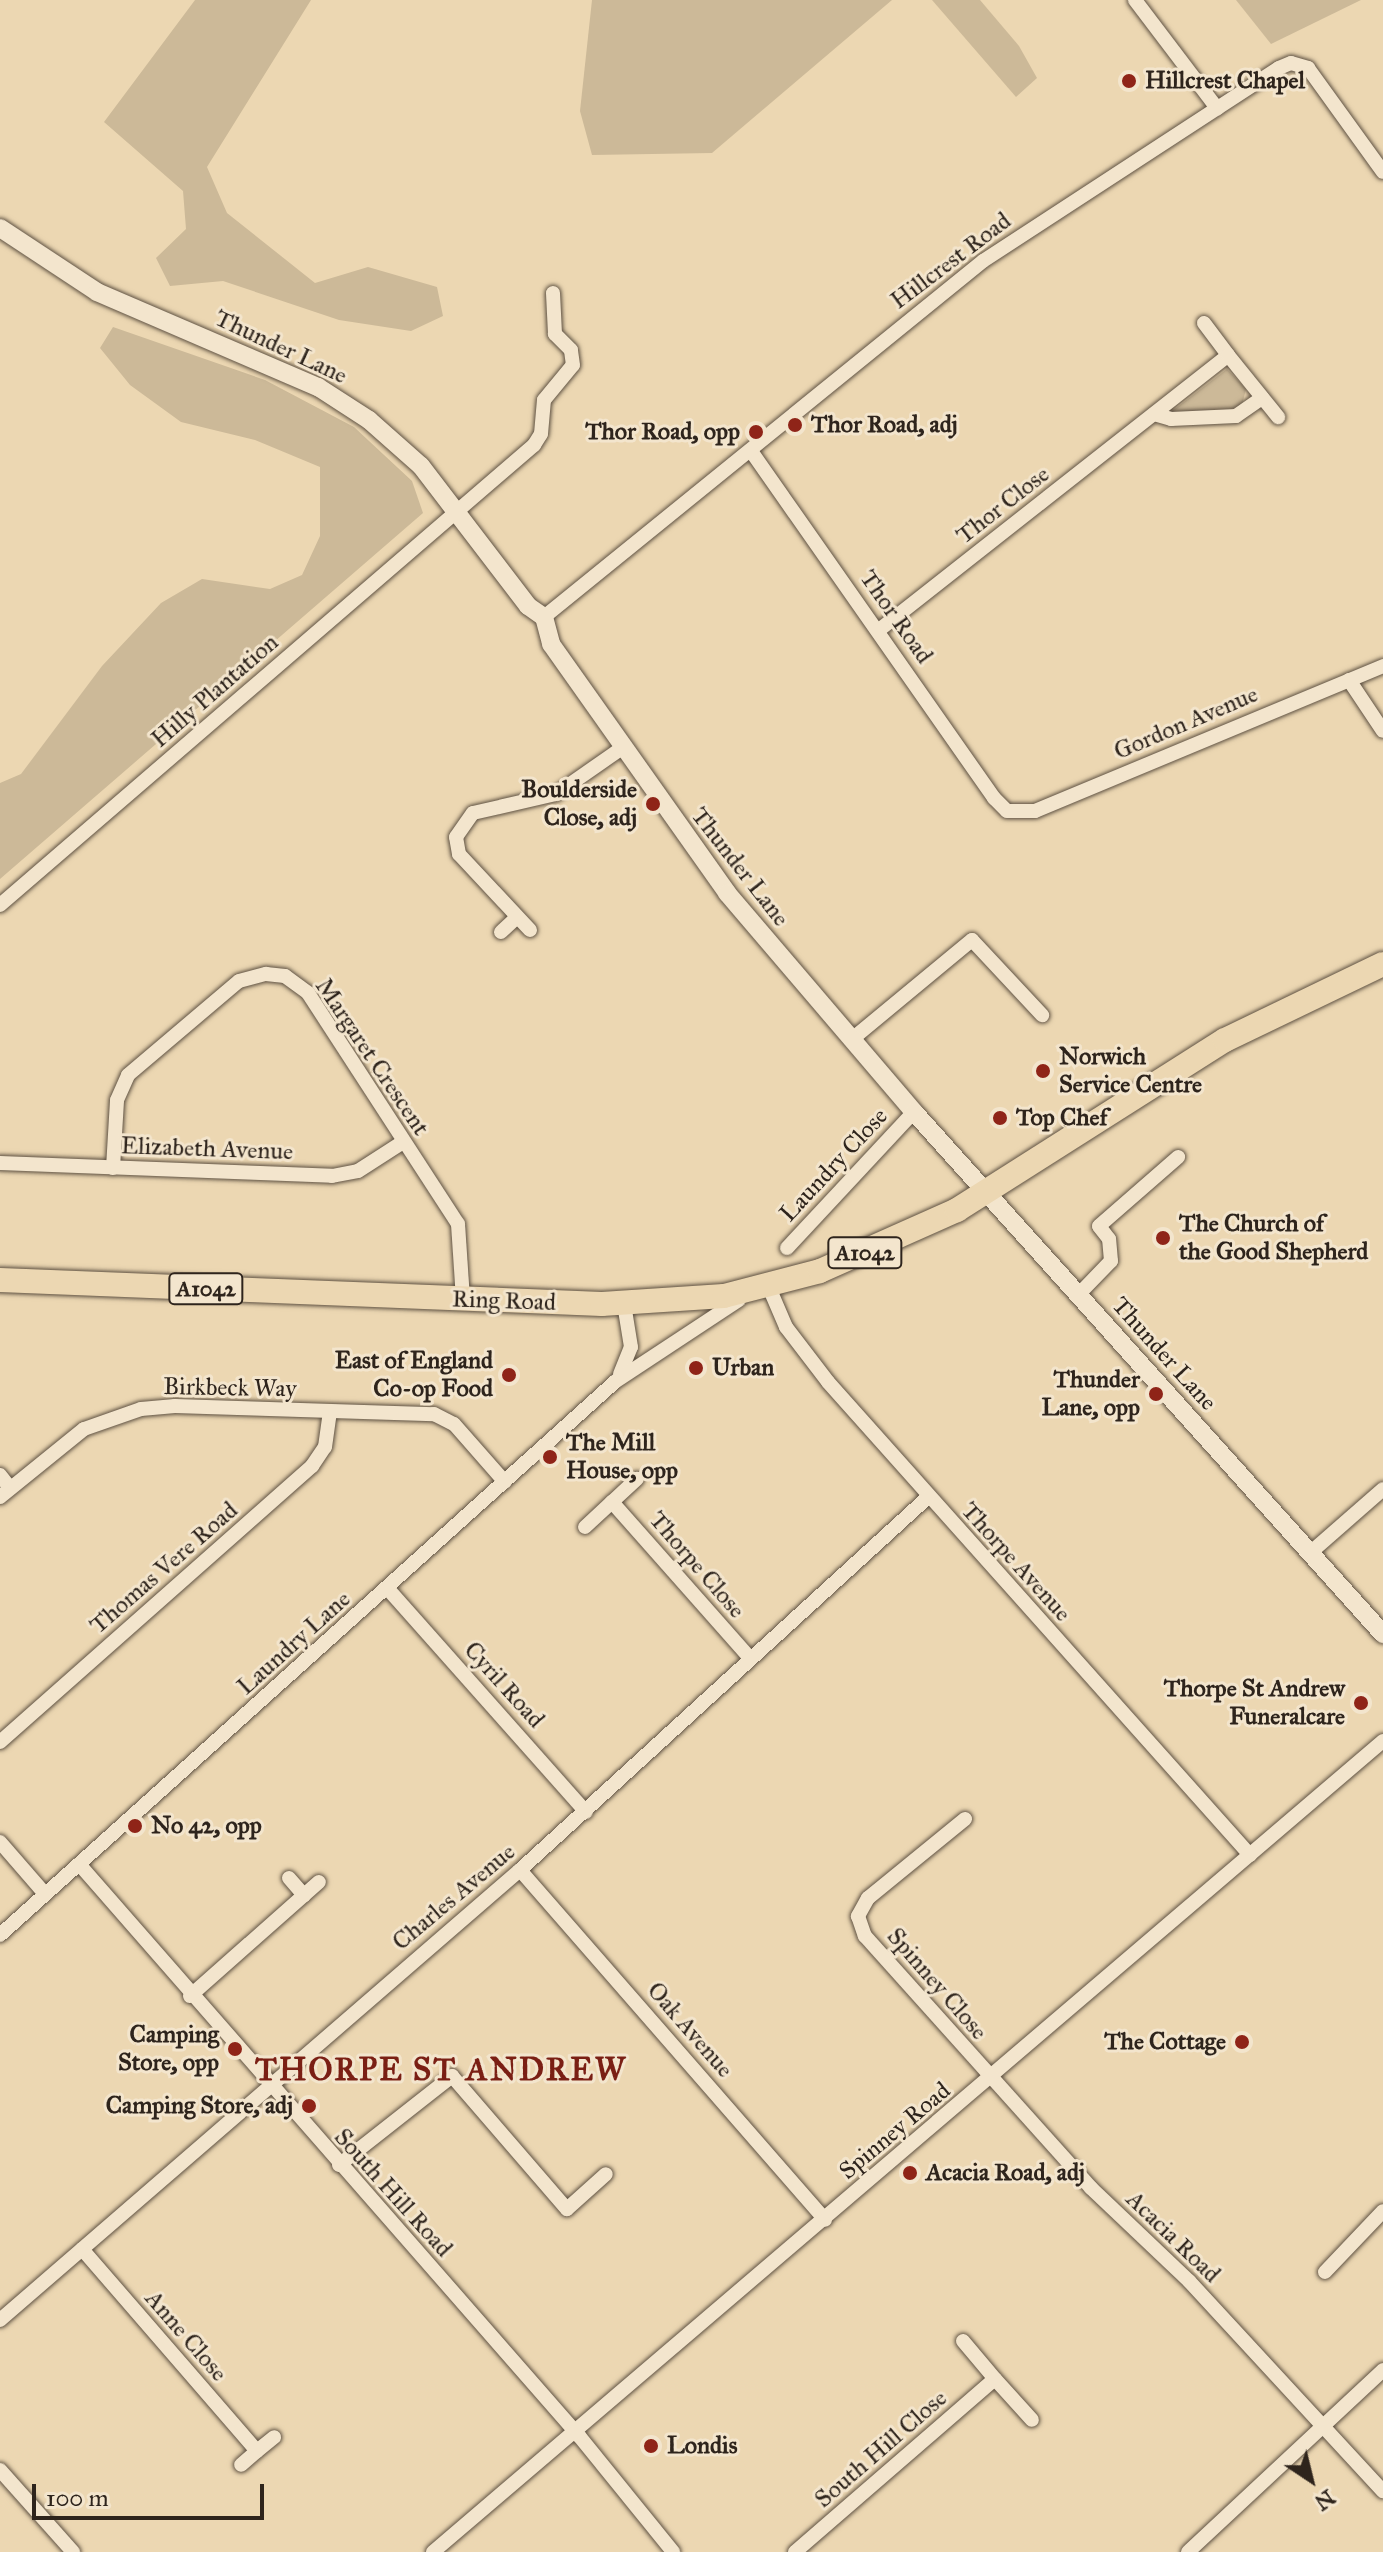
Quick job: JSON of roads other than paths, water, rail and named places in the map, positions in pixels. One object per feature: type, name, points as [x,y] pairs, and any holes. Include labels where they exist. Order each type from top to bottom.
[{"type":"highway","name":"A1042","points":[[986,1192],[1225,1040],[1383,964]]},
{"type":"highway","name":"Ring Road","points":[[0,1280],[624,1304],[724,1296],[768,1285],[888,1245],[986,1192]]},
{"type":"street","points":[[1135,0],[1217,108]]},
{"type":"street","name":"Hillcrest Road","points":[[544,617],[983,261],[1279,68],[1300,63],[1315,75],[1383,172]]},
{"type":"street","name":"Thunder Lane","points":[[0,228],[97,292],[272,364],[346,403],[421,466],[459,510],[528,606],[544,617],[551,644],[727,893],[914,1112],[1383,1634]]},
{"type":"street","name":"Hilly Plantation","points":[[0,905],[459,510],[541,434],[544,400],[573,365],[571,350],[555,334],[558,302]]},
{"type":"street","points":[[1204,323],[1278,417]]},
{"type":"street","name":"Thor Close","points":[[879,630],[1228,355]]},
{"type":"street","points":[[1154,414],[1171,419],[1236,416],[1262,398]]},
{"type":"street","name":"Thor Road","points":[[751,451],[1005,809]]},
{"type":"street","name":"Gordon Avenue","points":[[1005,809],[1035,811],[1383,666]]},
{"type":"street","points":[[1349,680],[1383,731]]},
{"type":"street","points":[[530,930],[459,854],[456,837],[462,825],[486,807],[556,794],[622,748]]},
{"type":"street","points":[[501,932],[517,917]]},
{"type":"street","points":[[851,1040],[972,940],[1042,1015]]},
{"type":"street","name":"Margaret Crescent","points":[[113,1168],[120,1085],[239,981],[266,974],[285,976],[308,993],[458,1224],[463,1299]]},
{"type":"street","name":"Laundry Close","points":[[787,1248],[914,1112]]},
{"type":"street","name":"Elizabeth Avenue","points":[[0,1163],[346,1175],[403,1142]]},
{"type":"street","points":[[1079,1294],[1111,1261],[1109,1239],[1099,1226],[1178,1157]]},
{"type":"street","name":"Laundry Lane","points":[[0,1935],[616,1381],[690,1328],[768,1285]]},
{"type":"street","name":"Thorpe Avenue","points":[[768,1285],[786,1327],[813,1363],[928,1497],[1250,1855]]},
{"type":"street","name":"Laundry Lane","points":[[616,1381],[631,1347],[624,1304]]},
{"type":"street","name":"Birkbeck Way","points":[[5,1492],[84,1429],[141,1409],[443,1417],[505,1482]]},
{"type":"street","name":"Thomas Vere Road","points":[[0,1742],[312,1466],[325,1447],[330,1412]]},
{"type":"street","points":[[0,1475],[5,1492]]},
{"type":"street","points":[[585,1527],[637,1479]]},
{"type":"street","points":[[1310,1553],[1383,1489]]},
{"type":"street","name":"Charles Avenue","points":[[0,2320],[267,2084],[586,1812],[749,1657],[928,1497]]},
{"type":"street","name":"Thorpe Close","points":[[612,1502],[749,1657]]},
{"type":"street","name":"Cyril Road","points":[[388,1589],[586,1812]]},
{"type":"street","name":"Spinney Road","points":[[433,2552],[991,2079],[1383,1741]]},
{"type":"street","name":"Spinney Close","points":[[965,1819],[868,1898],[859,1923],[991,2079]]},
{"type":"street","points":[[0,1842],[45,1894]]},
{"type":"street","name":"South Hill Road","points":[[79,1864],[267,2084],[576,2431],[673,2552]]},
{"type":"street","name":"Oak Avenue","points":[[520,1870],[825,2220]]},
{"type":"street","points":[[289,1878],[304,1895]]},
{"type":"street","points":[[190,1996],[319,1882]]},
{"type":"street","points":[[339,2165],[452,2076],[567,2209],[606,2174]]},
{"type":"street","name":"Acacia Road","points":[[991,2079],[1091,2188],[1327,2425],[1383,2491]]},
{"type":"street","points":[[1325,2272],[1383,2211]]},
{"type":"street","name":"Anne Close","points":[[82,2249],[257,2451]]},
{"type":"street","points":[[963,2341],[1032,2420]]},
{"type":"street","points":[[1188,2552],[1383,2370]]},
{"type":"street","name":"South Hill Close","points":[[795,2552],[995,2379]]},
{"type":"street","points":[[241,2465],[274,2437]]},
{"type":"street","points":[[0,2470],[73,2552]]},
{"type":"place","name":"Hillcrest Chapel","points":[[1129,81]]},
{"type":"place","name":"Thor Road, adj","points":[[795,425]]},
{"type":"place","name":"Thor Road, opp","points":[[756,432]]},
{"type":"place","name":"Boulderside Close, adj","points":[[653,804]]},
{"type":"place","name":"Norwich Service Centre","points":[[1043,1071]]},
{"type":"place","name":"Top Chef","points":[[1000,1118]]},
{"type":"place","name":"The Church of the Good Shepherd","points":[[1163,1238]]},
{"type":"place","name":"Urban","points":[[696,1368]]},
{"type":"place","name":"East of England Co-op Food","points":[[509,1375]]},
{"type":"place","name":"Thunder Lane, opp","points":[[1156,1394]]},
{"type":"place","name":"The Mill House, opp","points":[[550,1457]]},
{"type":"place","name":"Thorpe St Andrew Funeralcare","points":[[1361,1703]]},
{"type":"place","name":"No 42, opp","points":[[135,1826]]},
{"type":"place","name":"The Cottage","points":[[1242,2042]]},
{"type":"place","name":"Camping Store, opp","points":[[235,2049]]},
{"type":"place","name":"Camping Store, adj","points":[[309,2106]]},
{"type":"place","name":"Acacia Road, adj","points":[[910,2173]]},
{"type":"place","name":"Londis","points":[[651,2446]]},
{"type":"district","name":"THORPE ST ANDREW","points":[[441,2070]]}]
